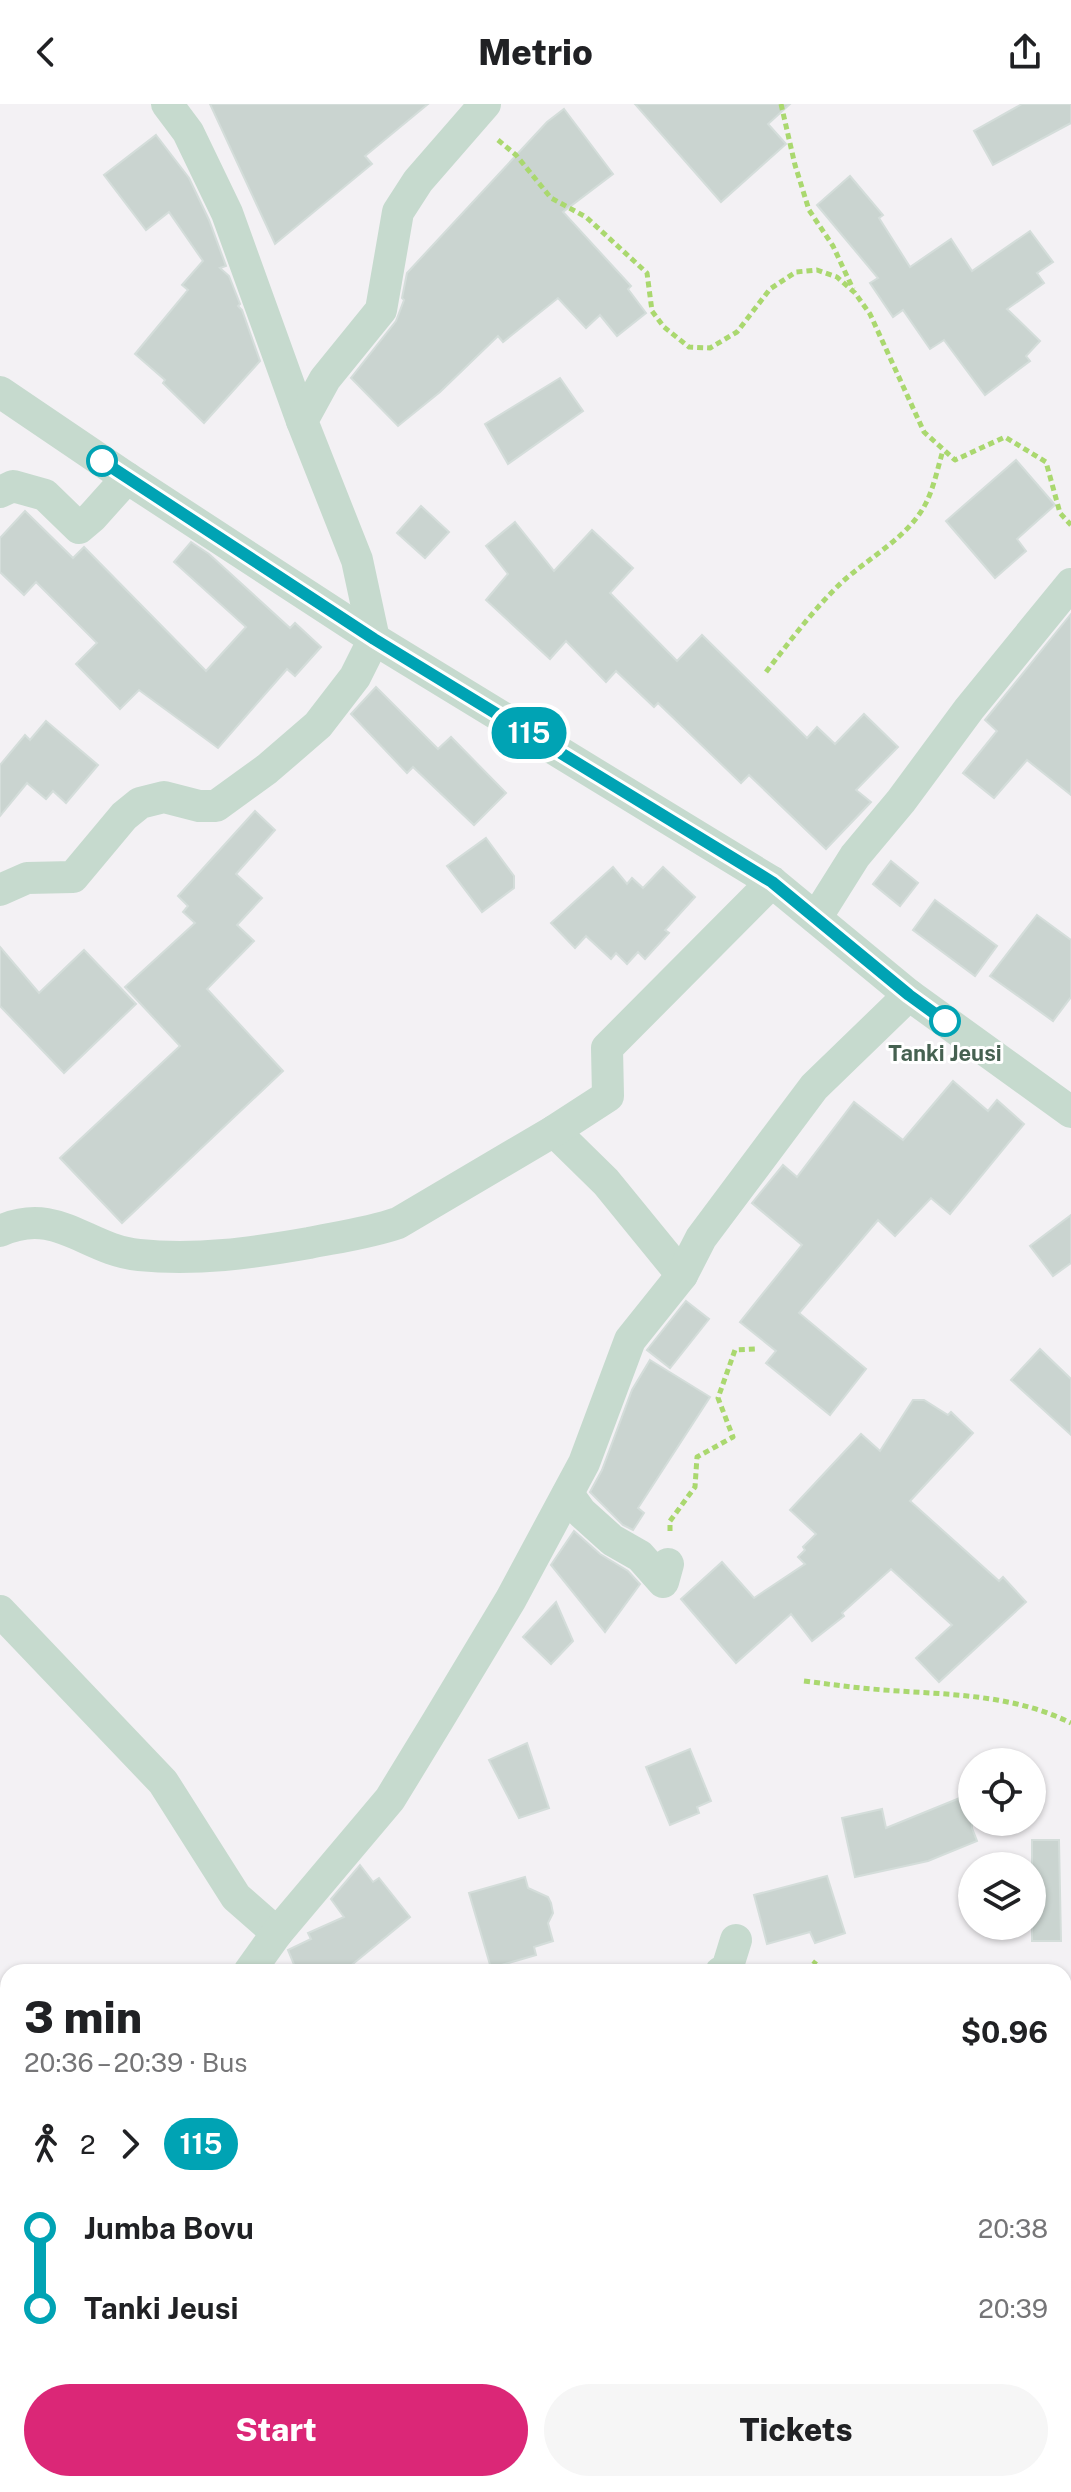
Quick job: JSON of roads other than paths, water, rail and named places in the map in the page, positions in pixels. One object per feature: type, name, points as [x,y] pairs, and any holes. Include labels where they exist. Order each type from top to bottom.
[{"type":"street","points":[[0,890],[27,878],[73,877],[124,816],[150,798],[164,797],[190,804],[216,806],[267,769],[318,725],[355,677],[374,639],[357,560],[302,421],[227,213],[188,132],[167,104]]},
{"type":"street","points":[[302,421],[325,379],[381,310],[398,212],[418,181],[479,112]]},
{"type":"street","points":[[0,392],[374,639],[772,882],[909,995],[1071,1112]]},
{"type":"street","points":[[0,492],[13,486],[45,495],[79,528],[127,478]]},
{"type":"street","points":[[816,918],[855,856],[1071,584]]},
{"type":"street","points":[[0,1231],[17,1223],[41,1222],[66,1227],[128,1254],[177,1257],[236,1255],[344,1237],[398,1223],[608,1096],[607,1048],[772,882]]},
{"type":"street","points":[[255,1964],[277,1933],[390,1799],[511,1599],[584,1463],[630,1340],[682,1275],[701,1238],[814,1087],[909,995]]},
{"type":"street","points":[[554,1131],[606,1182],[682,1275]]},
{"type":"street","points":[[568,1494],[581,1512],[612,1540],[640,1556],[663,1582],[668,1564]]},
{"type":"street","points":[[0,1611],[163,1782],[236,1897],[277,1933]]},
{"type":"street","points":[[729,1964],[736,1940]]},
{"type":"place","name":"Tanki Jeusi","points":[[945,1021]]}]
